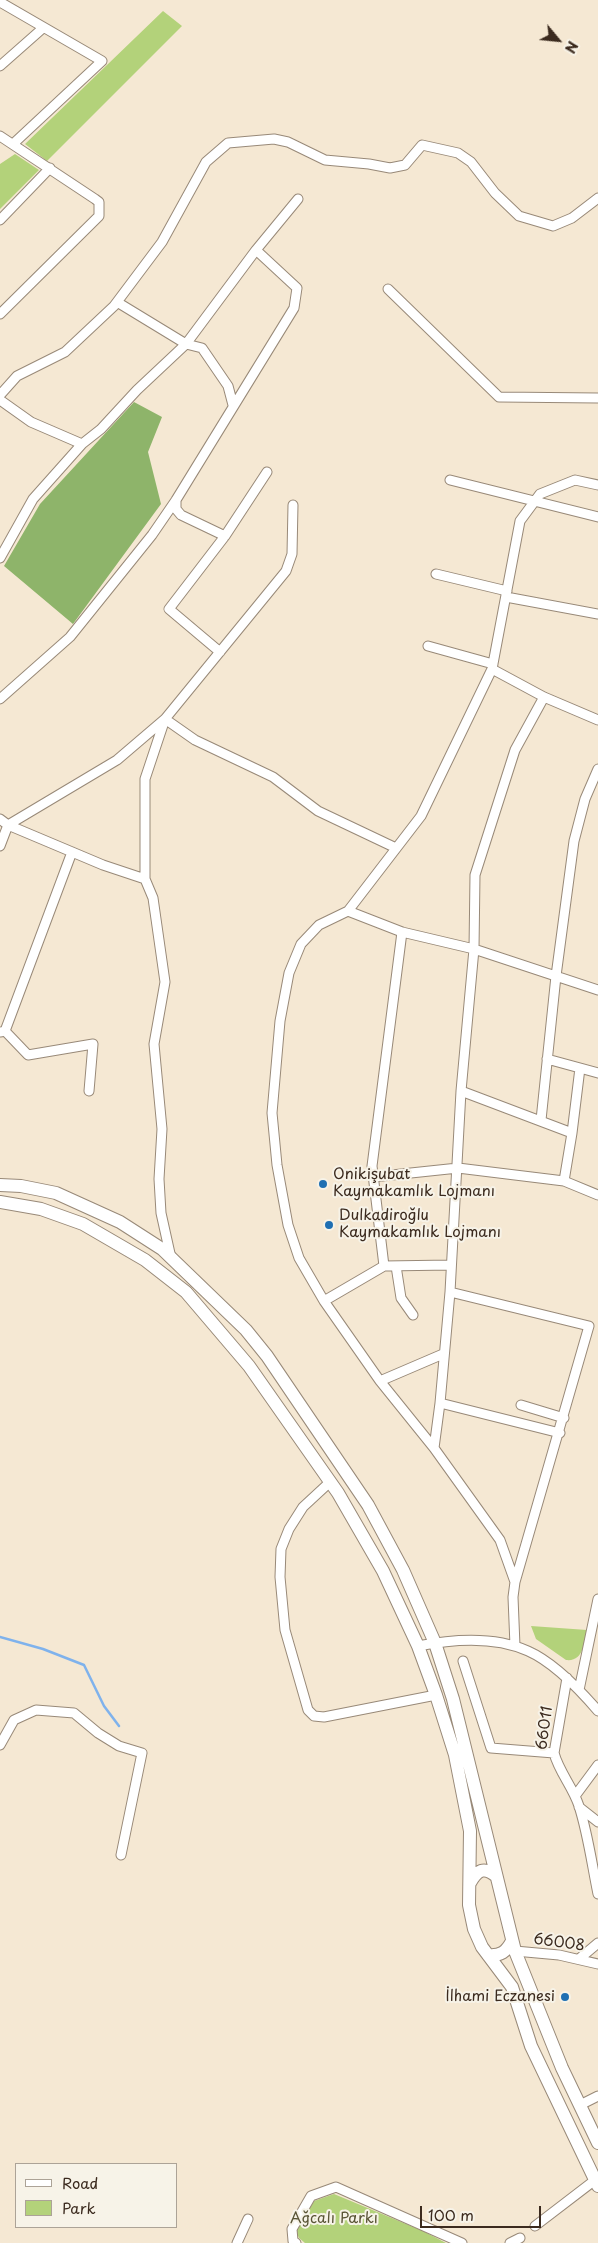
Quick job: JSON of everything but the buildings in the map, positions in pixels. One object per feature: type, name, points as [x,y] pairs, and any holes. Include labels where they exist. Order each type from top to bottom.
[{"type":"main road","points":[[0,1185],[21,1186],[56,1193],[120,1222],[171,1258],[246,1330],[267,1356],[368,1505],[403,1570],[435,1643],[453,1700],[514,1946],[562,2068],[596,2134]]},
{"type":"main road","points":[[0,1202],[41,1209],[83,1224],[145,1260],[186,1292],[249,1366],[330,1482],[384,1571],[418,1646],[455,1756],[470,1831],[469,1905],[474,1929],[482,1947],[512,1988],[531,2046],[596,2183]]},
{"type":"main road","points":[[470,1883],[477,1872],[481,1870],[490,1871],[496,1876]]},
{"type":"main road","points":[[488,1955],[502,1954],[514,1946]]},
{"type":"street","points":[[0,2],[102,61],[13,144]]},
{"type":"street","points":[[0,66],[43,28]]},
{"type":"street","points":[[0,136],[99,202],[99,216],[0,314]]},
{"type":"street","points":[[0,395],[17,376],[65,352],[118,302],[162,242],[206,162],[228,143],[274,140],[288,142],[325,160],[390,168],[405,165],[422,145],[458,153],[471,162],[494,193],[519,216],[553,226],[572,218],[598,198]]},
{"type":"street","points":[[0,220],[50,168]]},
{"type":"street","points":[[0,558],[32,499],[82,444],[101,429],[137,390],[186,344],[256,250],[298,198]]},
{"type":"street","points":[[0,699],[70,637],[152,535],[176,500],[294,308],[297,288],[256,250]]},
{"type":"street","points":[[388,289],[499,397],[598,398]]},
{"type":"street","points":[[118,302],[186,344],[202,348],[228,386],[233,405]]},
{"type":"street","points":[[0,400],[31,422],[82,444]]},
{"type":"street","points":[[220,652],[169,609],[225,536],[267,472]]},
{"type":"street","points":[[450,480],[598,517]]},
{"type":"street","points":[[515,1582],[500,1540],[434,1448],[380,1381],[324,1302],[299,1258],[288,1225],[272,1113],[280,1021],[288,973],[301,944],[319,925],[348,911],[421,816],[493,666],[520,521],[540,494],[576,480],[598,485]]},
{"type":"street","points":[[176,500],[176,509],[181,515],[225,536]]},
{"type":"street","points":[[0,846],[8,825],[116,760],[166,719],[286,571],[292,554],[293,505]]},
{"type":"street","points":[[436,574],[506,594],[598,614]]},
{"type":"street","points":[[428,646],[493,666],[544,697],[598,720]]},
{"type":"street","points":[[434,1448],[450,1292],[461,1092],[474,949],[475,875],[515,750],[544,697]]},
{"type":"street","points":[[166,719],[195,740],[272,777],[318,811],[396,848]]},
{"type":"street","points":[[166,719],[145,779],[146,879],[153,898],[165,982],[154,1044],[162,1129],[161,1213],[171,1258]]},
{"type":"street","points":[[541,1120],[556,976],[574,841],[585,799],[598,769]]},
{"type":"street","points":[[0,818],[8,825],[103,865],[146,879]]},
{"type":"street","points":[[72,852],[2,1032],[28,1055],[94,1044],[89,1091]]},
{"type":"street","points":[[348,911],[402,932],[474,949],[598,990]]},
{"type":"street","points":[[384,1266],[372,1166],[402,932]]},
{"type":"street","points":[[547,1059],[598,1073]]},
{"type":"street","points":[[564,1181],[580,1068]]},
{"type":"street","points":[[461,1092],[572,1133]]},
{"type":"street","points":[[373,1177],[458,1168],[564,1181],[598,1195]]},
{"type":"street","points":[[324,1302],[384,1266],[451,1266]]},
{"type":"street","points":[[396,1266],[401,1298],[412,1315]]},
{"type":"street","points":[[450,1292],[594,1326],[564,1418],[515,1582],[513,1597],[515,1646]]},
{"type":"street","points":[[380,1381],[443,1354]]},
{"type":"street","points":[[440,1403],[560,1433]]},
{"type":"street","points":[[521,1405],[564,1418]]},
{"type":"street","points":[[330,1482],[303,1507],[289,1529],[281,1549],[280,1577],[285,1630],[308,1710],[314,1716],[324,1717],[436,1695]]},
{"type":"street","points":[[579,1690],[598,1599]]},
{"type":"street","points":[[418,1646],[435,1643],[486,1641],[515,1646],[530,1652],[567,1678],[598,1711]]},
{"type":"street","points":[[463,1661],[491,1748],[554,1753]]},
{"type":"street","name":"66011","points":[[567,1678],[554,1753],[557,1764],[580,1807],[598,1894]]},
{"type":"street","points":[[0,1745],[14,1720],[36,1710],[74,1713],[98,1733],[119,1746],[142,1753],[121,1855]]},
{"type":"street","points":[[575,1796],[598,1765]]},
{"type":"street","points":[[580,1807],[598,1822]]},
{"type":"street","points":[[579,1958],[598,1943]]},
{"type":"street","name":"66008","points":[[514,1946],[579,1958],[598,1964]]},
{"type":"street","points":[[580,2105],[598,2096]]},
{"type":"street","points":[[535,2226],[596,2183]]},
{"type":"street","points":[[296,2243],[293,2241],[292,2229],[311,2196],[336,2188],[462,2243]]},
{"type":"street","points":[[237,2243],[248,2219]]},
{"type":"street","points":[[510,2243],[520,2238]]},
{"type":"green space","points":[[163,11],[182,26],[47,161],[25,144]]},
{"type":"green space","points":[[15,154],[39,170],[0,209],[0,164]]},
{"type":"green space","points":[[134,402],[162,417],[148,452],[161,504],[73,624],[4,566],[40,504]]},
{"type":"green space","points":[[531,1626],[587,1630],[580,1655],[572,1660],[566,1660],[536,1639]]},
{"type":"green space","name":"Ağcalı Parkı","points":[[334,2194],[423,2231],[446,2243],[305,2243],[299,2238],[296,2231],[314,2201]]},
{"type":"waterway","points":[[0,1637],[43,1649],[84,1665],[104,1706],[119,1726]]},
{"type":"place","name":"Onikişubat Kaymakamlık Lojmanı","points":[[323,1184]]},
{"type":"place","name":"Dulkadiroğlu Kaymakamlık Lojmanı","points":[[329,1225]]},
{"type":"place","name":"İlhami Eczanesi","points":[[565,1997]]}]
